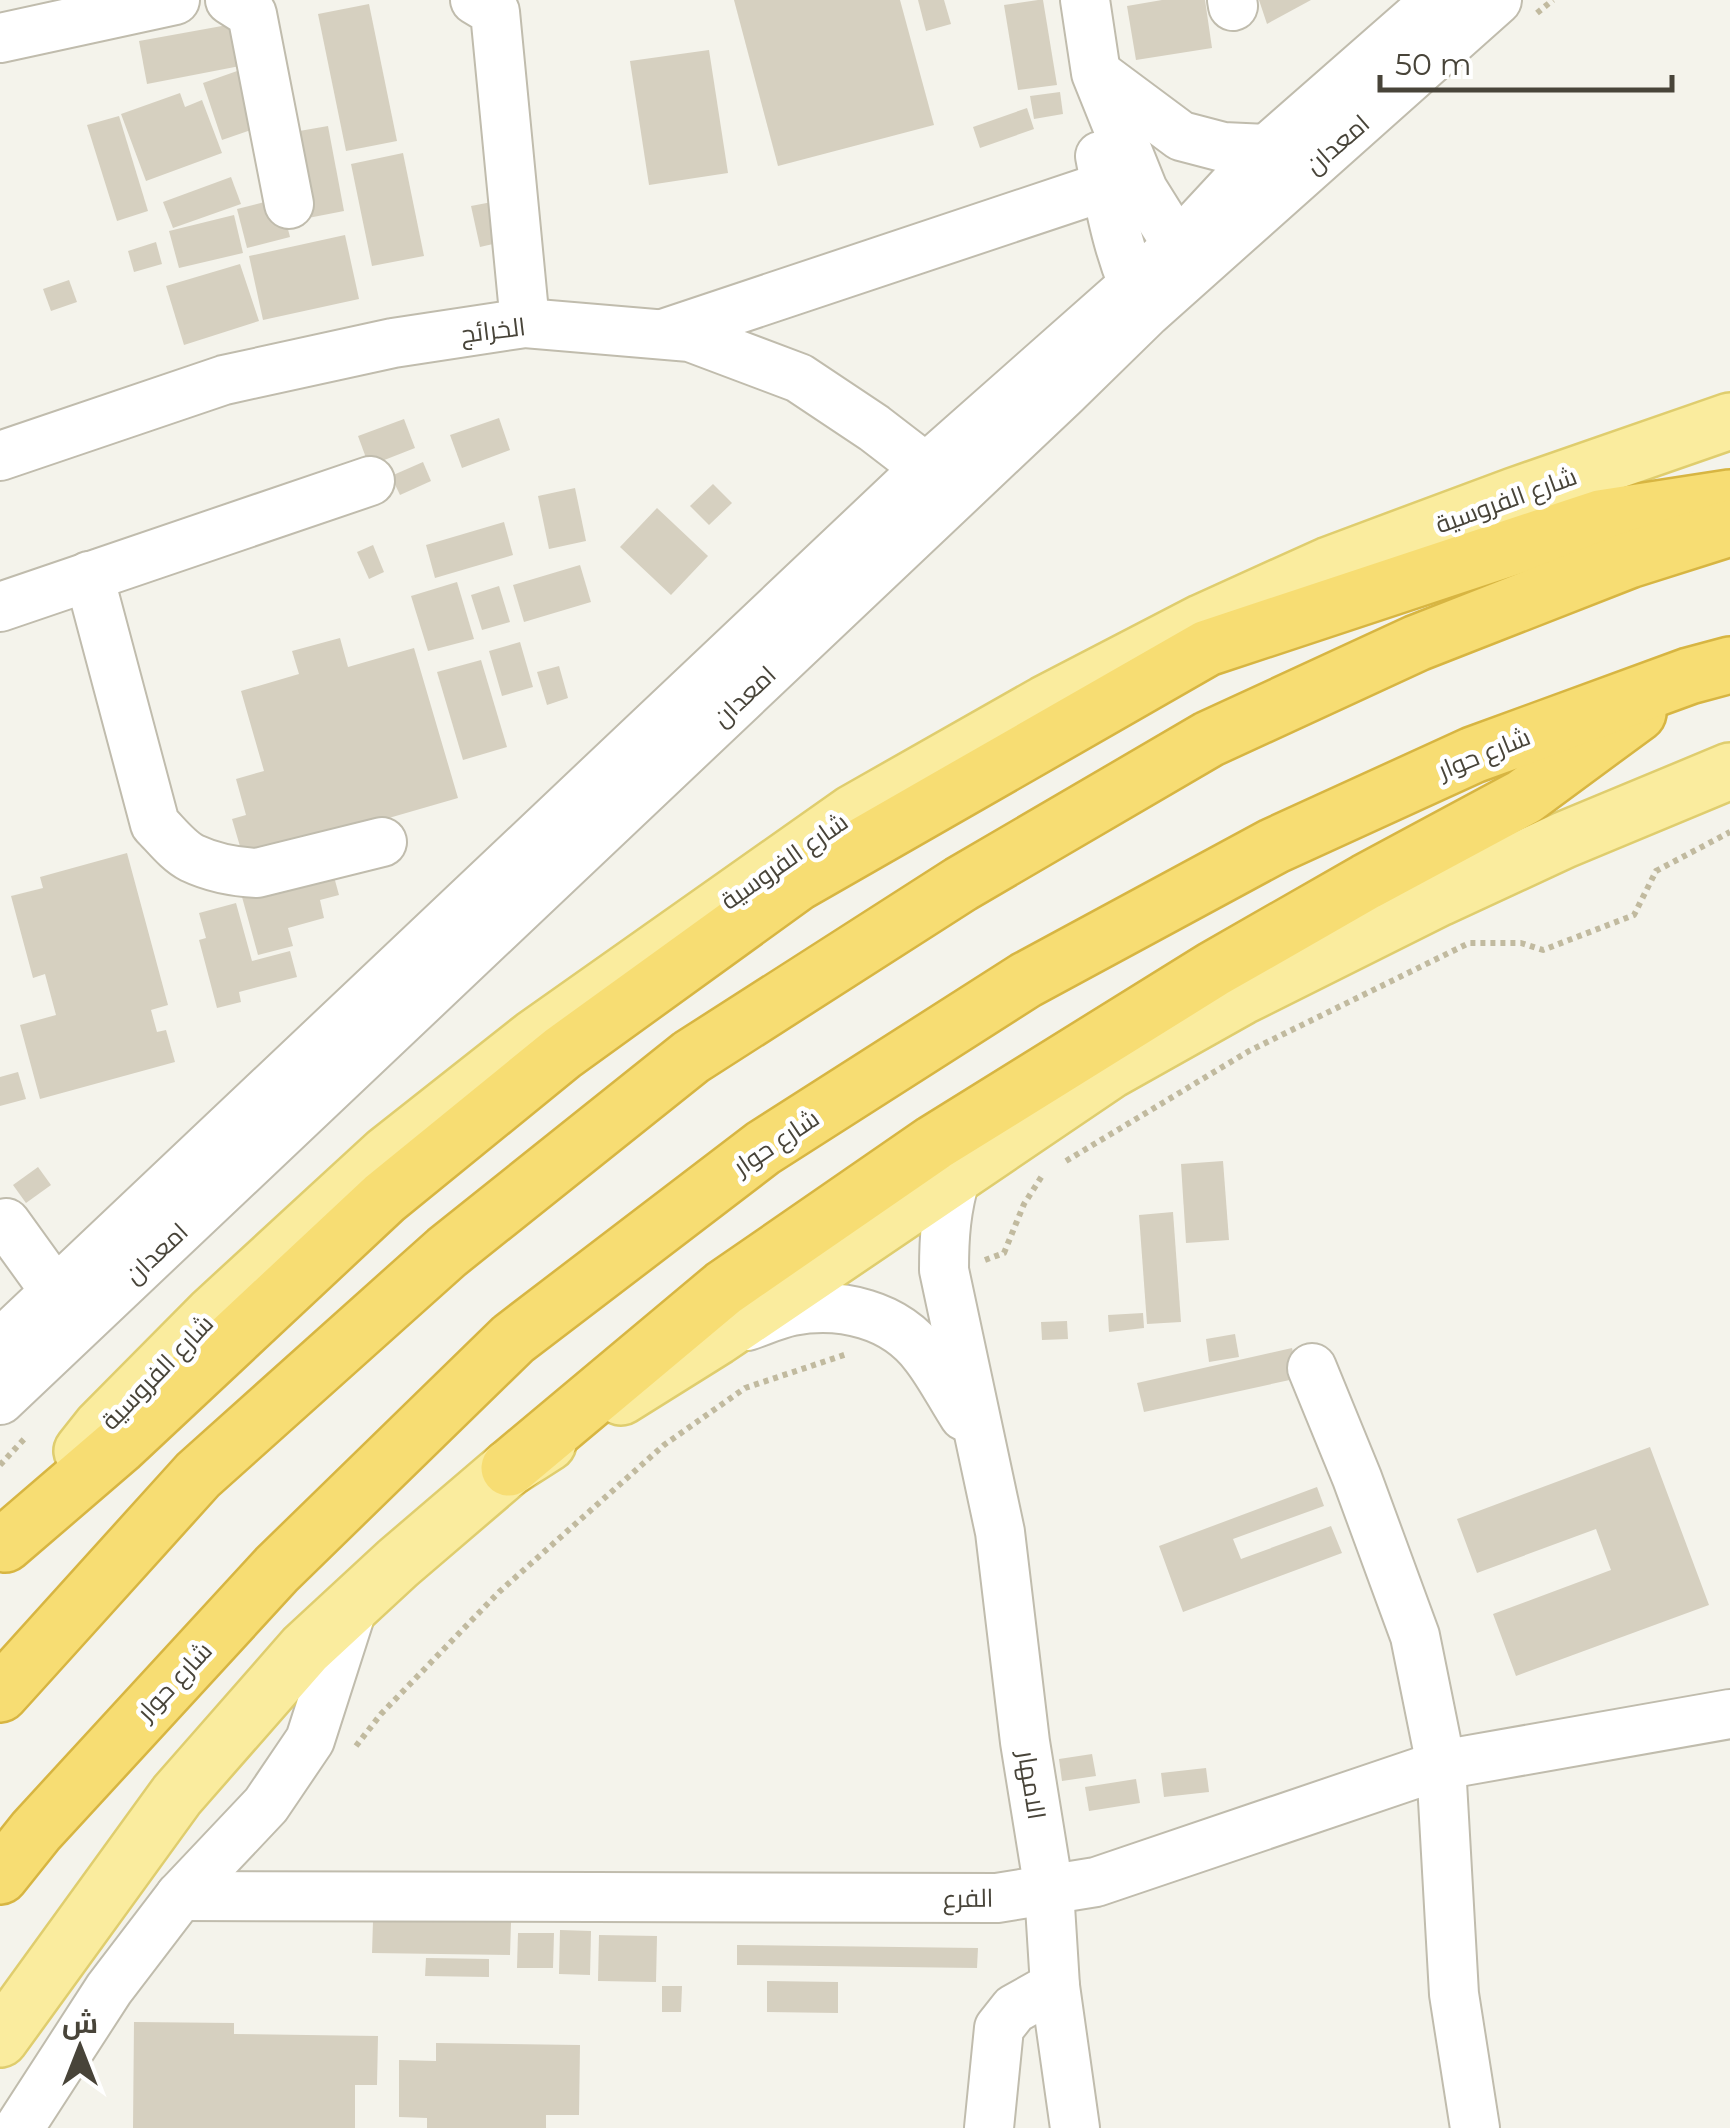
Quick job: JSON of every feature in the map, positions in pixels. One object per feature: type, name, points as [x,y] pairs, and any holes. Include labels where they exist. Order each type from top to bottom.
[{"type":"highway","points":[[2,1547],[171,1398],[384,1198],[562,1053],[797,883],[1207,648],[1600,518],[1730,498]]},
{"type":"highway","points":[[0,1694],[198,1474],[447,1252],[692,1057],[962,884],[1209,739],[1417,643],[1628,560],[1730,528]]},
{"type":"highway","points":[[509,1468],[724,1288],[934,1142],[1214,969],[1524,797],[1710,671]]},
{"type":"highway","name":"شارع حوار","points":[[0,1876],[36,1831],[277,1569],[513,1339],[763,1148],[1026,980],[1274,846],[1473,755],[1710,671]]},
{"type":"main road","name":"شارع الفروسية","points":[[2,1547],[102,1427],[212,1315],[387,1154],[534,1038],[853,812],[1045,704],[1203,622],[1329,565],[1730,421]]},
{"type":"main road","points":[[0,2039],[177,1795],[305,1648],[509,1468],[717,1337],[1112,1070],[1241,997],[1493,873],[1730,772]]},
{"type":"street","points":[[0,38],[175,0]]},
{"type":"street","points":[[230,0],[252,14],[288,204]]},
{"type":"street","points":[[1085,0],[1096,73],[1093,116],[1106,186],[1139,299]]},
{"type":"street","name":"امعدان","points":[[1185,258],[1267,149],[1437,0]]},
{"type":"street","name":"امعدان","points":[[0,1344],[1139,299],[1496,0]]},
{"type":"street","points":[[497,4],[525,324]]},
{"type":"street","points":[[1096,73],[1181,136],[1223,147],[1267,149]]},
{"type":"street","points":[[1096,73],[1143,190],[1185,258]]},
{"type":"street","points":[[662,334],[1106,186]]},
{"type":"street","name":"الخرائج","points":[[0,456],[224,380],[393,344],[525,324],[690,337],[799,378],[874,428],[940,482]]},
{"type":"street","points":[[0,607],[370,481]]},
{"type":"street","name":"امعدان","points":[[0,1400],[940,482]]},
{"type":"street","points":[[89,576],[155,824],[173,842],[190,857],[257,873],[382,842]]},
{"type":"street","name":"الامهار","points":[[956,1176],[944,1229],[944,1270],[1000,1532],[1025,1742],[1049,1890],[1055,1986],[1075,2128]]},
{"type":"street","points":[[6,1224],[55,1292]]},
{"type":"street","name":"الامهار","points":[[717,1337],[789,1312],[843,1309],[882,1318],[926,1354],[983,1444]]},
{"type":"street","points":[[1312,1368],[1415,1636],[1442,1765],[1454,1994],[1475,2128]]},
{"type":"street","points":[[19,2128],[109,1989],[180,1896],[266,1804],[310,1740],[354,1603]]},
{"type":"street","name":"الفرع","points":[[180,1896],[997,1898],[1096,1882],[1442,1765],[1730,1714]]},
{"type":"street","points":[[989,2128],[998,2028],[1014,2009],[1055,1986]]},
{"type":"path","points":[[944,1270],[1004,1253],[1040,1177],[1248,1051],[1468,943],[1522,943],[1543,950],[1634,916],[1656,872],[1730,832]]},
{"type":"path","points":[[344,1760],[382,1714],[498,1592],[664,1445],[745,1388],[858,1350],[882,1318]]},
{"type":"building","points":[[734,0],[900,0],[934,125],[778,166]]},
{"type":"building","points":[[918,0],[944,0],[951,24],[926,31]]},
{"type":"building","points":[[1043,0],[1057,85],[1018,90],[1004,5]]},
{"type":"building","points":[[1162,0],[1205,0],[1212,48],[1136,60],[1127,6]]},
{"type":"building","points":[[1259,0],[1311,0],[1267,24]]},
{"type":"building","points":[[369,4],[397,141],[346,151],[318,14]]},
{"type":"building","points":[[233,24],[240,66],[147,84],[139,41]]},
{"type":"building","points":[[709,50],[728,173],[649,185],[630,61]]},
{"type":"building","points":[[240,70],[260,127],[222,140],[203,83]]},
{"type":"building","points":[[1060,92],[1063,114],[1034,119],[1030,96]]},
{"type":"building","points":[[180,93],[185,107],[202,100],[222,153],[146,181],[121,114]]},
{"type":"building","points":[[1027,108],[1034,129],[980,148],[973,127]]},
{"type":"building","points":[[119,116],[148,211],[117,221],[87,125]]},
{"type":"building","points":[[328,126],[344,211],[303,219],[288,133]]},
{"type":"building","points":[[403,153],[424,256],[372,266],[351,164]]},
{"type":"building","points":[[231,177],[241,204],[173,228],[163,202]]},
{"type":"building","points":[[280,198],[290,237],[247,248],[237,209]]},
{"type":"building","points":[[497,201],[506,241],[480,247],[471,206]]},
{"type":"building","points":[[234,215],[243,253],[179,268],[169,231]]},
{"type":"building","points":[[345,235],[359,299],[263,320],[249,256]]},
{"type":"building","points":[[156,242],[162,264],[134,272],[128,251]]},
{"type":"building","points":[[240,264],[259,321],[184,345],[166,286]]},
{"type":"building","points":[[69,280],[77,302],[51,311],[43,289]]},
{"type":"building","points":[[499,418],[510,450],[462,468],[450,435]]},
{"type":"building","points":[[404,419],[415,448],[369,466],[358,436]]},
{"type":"building","points":[[423,462],[431,481],[400,495],[391,476]]},
{"type":"building","points":[[713,484],[732,503],[709,525],[690,506]]},
{"type":"building","points":[[575,488],[586,541],[549,549],[538,496]]},
{"type":"building","points":[[657,508],[708,556],[671,595],[620,547]]},
{"type":"building","points":[[504,522],[513,555],[435,578],[426,545]]},
{"type":"building","points":[[373,545],[384,572],[369,579],[357,552]]},
{"type":"building","points":[[580,565],[591,602],[524,622],[513,585]]},
{"type":"building","points":[[457,582],[474,639],[428,651],[411,596]]},
{"type":"building","points":[[499,586],[510,622],[482,630],[471,595]]},
{"type":"building","points":[[340,638],[348,667],[414,648],[458,798],[244,860],[232,819],[246,815],[236,779],[264,771],[241,691],[299,674],[292,651]]},
{"type":"building","points":[[520,642],[533,687],[502,696],[489,651]]},
{"type":"building","points":[[481,660],[507,747],[463,760],[437,672]]},
{"type":"building","points":[[559,666],[568,698],[547,705],[537,672]]},
{"type":"building","points":[[127,853],[168,1005],[151,1010],[157,1032],[166,1030],[175,1062],[40,1099],[20,1025],[56,1015],[45,974],[33,978],[11,896],[43,888],[40,877]]},
{"type":"building","points":[[333,873],[339,895],[320,900],[324,918],[288,928],[293,946],[258,955],[242,897]]},
{"type":"building","points":[[236,903],[252,961],[290,951],[297,977],[239,992],[241,1002],[217,1008],[199,940],[206,938],[199,913]]},
{"type":"building","points":[[18,1072],[26,1099],[0,1106],[0,1077]]},
{"type":"building","points":[[1223,1161],[1229,1240],[1186,1243],[1181,1164]]},
{"type":"building","points":[[38,1167],[51,1185],[26,1203],[13,1185]]},
{"type":"building","points":[[1173,1212],[1181,1322],[1147,1324],[1139,1215]]},
{"type":"building","points":[[1143,1313],[1144,1328],[1109,1332],[1108,1315]]},
{"type":"building","points":[[1067,1321],[1068,1339],[1042,1340],[1041,1322]]},
{"type":"building","points":[[1235,1334],[1239,1357],[1209,1362],[1206,1339]]},
{"type":"building","points":[[1292,1348],[1299,1378],[1144,1412],[1137,1383]]},
{"type":"building","points":[[1650,1447],[1709,1605],[1516,1676],[1493,1614],[1611,1570],[1596,1529],[1477,1573],[1457,1519]]},
{"type":"building","points":[[1317,1487],[1324,1506],[1233,1539],[1241,1559],[1331,1526],[1342,1553],[1183,1612],[1159,1546]]},
{"type":"building","points":[[1092,1754],[1096,1776],[1062,1781],[1059,1759]]},
{"type":"building","points":[[1206,1768],[1209,1792],[1164,1797],[1161,1773]]},
{"type":"building","points":[[1136,1779],[1140,1803],[1089,1811],[1085,1787]]},
{"type":"building","points":[[373,1921],[511,1922],[510,1955],[372,1953]]},
{"type":"building","points":[[560,1930],[591,1931],[590,1975],[559,1974]]},
{"type":"building","points":[[518,1933],[554,1933],[553,1968],[517,1968]]},
{"type":"building","points":[[599,1935],[657,1936],[656,1982],[598,1981]]},
{"type":"building","points":[[737,1945],[978,1948],[977,1968],[737,1965]]},
{"type":"building","points":[[426,1958],[489,1959],[489,1977],[425,1976]]},
{"type":"building","points":[[767,1981],[838,1982],[838,2013],[767,2012]]},
{"type":"building","points":[[662,1986],[682,1986],[681,2012],[662,2012]]},
{"type":"building","points":[[134,2022],[234,2023],[234,2034],[378,2036],[377,2085],[355,2085],[355,2128],[133,2128]]},
{"type":"building","points":[[436,2043],[580,2045],[579,2115],[546,2115],[546,2128],[427,2128],[427,2118],[399,2117],[399,2060],[436,2061]]}]
